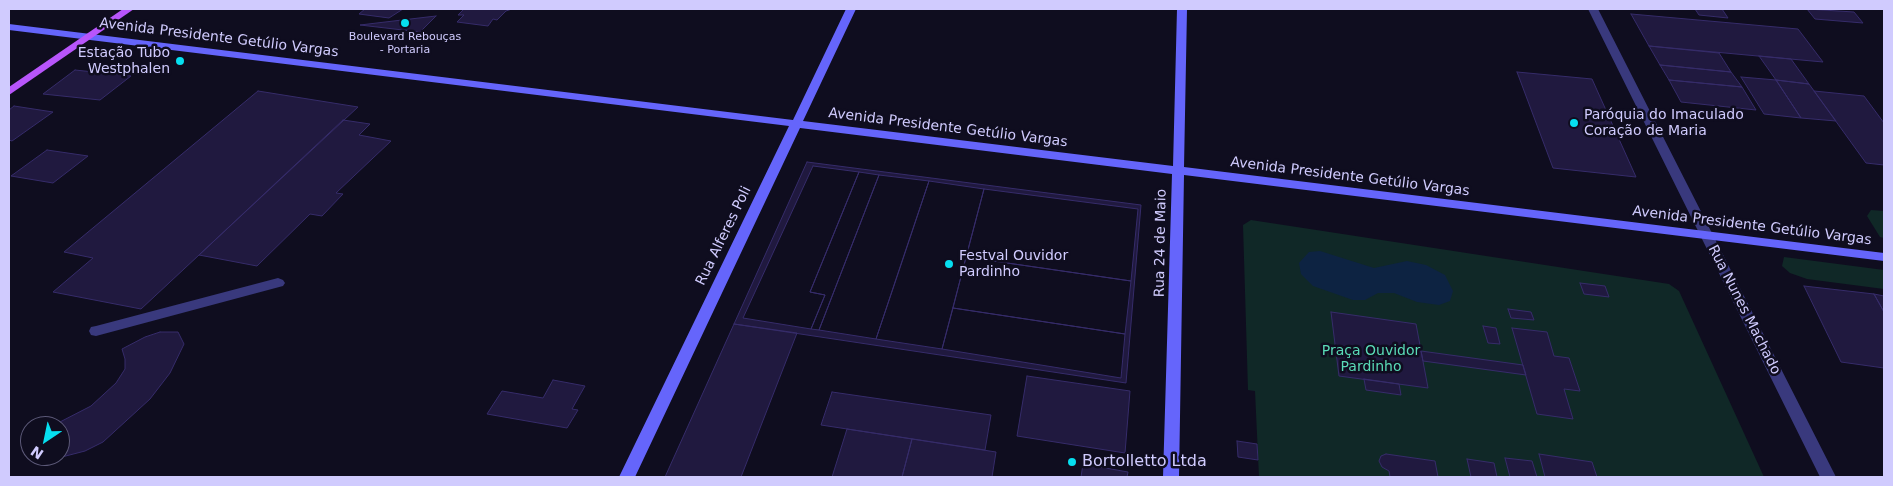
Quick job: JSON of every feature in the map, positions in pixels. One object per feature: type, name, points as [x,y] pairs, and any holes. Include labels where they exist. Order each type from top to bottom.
[{"type":"main road","points":[[9,92],[129,9]]},
{"type":"main road","name":"Rua Alferes Poli","points":[[627,477],[851,9]]},
{"type":"main road","name":"Rua 24 de Maio","points":[[1171,477],[1182,9]]},
{"type":"main road","name":"Avenida Presidente Getúlio Vargas","points":[[9,28],[1884,257]]},
{"type":"street","name":"Rua Nunes Machado","points":[[1593,9],[1828,477]]},
{"type":"street","points":[[96,331],[278,283]]},
{"type":"green space","points":[[1871,210],[1884,211],[1884,238],[1880,237],[1867,216]]},
{"type":"green space","name":"Praça Ouvidor Pardinho","points":[[1251,220],[1669,284],[1679,291],[1764,477],[1259,477],[1255,391],[1248,390],[1243,225]]},
{"type":"green space","points":[[1784,257],[1884,270],[1884,289],[1807,279],[1790,273],[1782,266]]},
{"type":"water","points":[[1320,251],[1374,268],[1407,261],[1426,265],[1445,275],[1453,291],[1450,301],[1439,305],[1417,302],[1394,293],[1378,293],[1365,300],[1353,300],[1313,286],[1301,274],[1299,263],[1309,252]]},
{"type":"building","points":[[365,9],[403,9],[389,18],[359,14]]},
{"type":"building","points":[[464,9],[512,9],[506,11],[497,20],[493,19],[488,26],[457,22],[464,15],[458,15]]},
{"type":"building","points":[[1695,9],[1722,9],[1728,18],[1699,15]]},
{"type":"building","points":[[1807,9],[1854,12],[1863,23],[1815,19]]},
{"type":"building","points":[[1631,14],[1798,29],[1823,62],[1649,46]]},
{"type":"building","name":"Boulevard Rebouças - Portaria","points":[[436,16],[420,32],[360,25],[402,20]]},
{"type":"building","points":[[1649,46],[1719,53],[1731,72],[1660,65]]},
{"type":"building","points":[[1759,56],[1791,59],[1809,84],[1776,80]]},
{"type":"building","points":[[1660,65],[1731,72],[1742,87],[1669,80]]},
{"type":"building","points":[[75,70],[131,76],[100,100],[43,94]]},
{"type":"building","name":"Paróquia do Imaculado Coração de Maria","points":[[1517,72],[1592,79],[1636,177],[1553,168]]},
{"type":"building","points":[[1741,77],[1776,80],[1801,118],[1764,114]]},
{"type":"building","points":[[1669,80],[1742,87],[1756,110],[1681,102]]},
{"type":"building","points":[[1776,80],[1809,84],[1836,121],[1801,118]]},
{"type":"building","points":[[258,91],[358,107],[141,309],[53,292],[93,258],[64,252]]},
{"type":"building","points":[[1814,91],[1864,96],[1884,123],[1884,165],[1866,163]]},
{"type":"building","points":[[14,106],[53,112],[12,141],[9,140],[9,110]]},
{"type":"building","points":[[343,120],[370,124],[359,135],[391,141],[336,193],[343,194],[322,216],[310,214],[257,266],[199,255]]},
{"type":"building","points":[[47,150],[88,156],[53,183],[11,176]]},
{"type":"building","name":"Festval Ouvidor Pardinho","points":[[807,162],[1141,205],[1126,383],[734,324]]},
{"type":"building","points":[[813,166],[859,172],[810,292],[825,295],[811,329],[743,318]]},
{"type":"building","points":[[859,172],[879,175],[819,330],[811,329],[825,295],[810,292]]},
{"type":"building","points":[[879,175],[929,181],[876,339],[819,330]]},
{"type":"building","points":[[929,181],[984,189],[942,349],[876,339]]},
{"type":"building","points":[[984,189],[1138,209],[1131,281],[966,257]]},
{"type":"building","points":[[966,257],[1131,281],[1125,334],[953,308]]},
{"type":"building","points":[[1580,283],[1605,286],[1609,297],[1584,294]]},
{"type":"building","points":[[1804,286],[1874,294],[1884,312],[1884,368],[1841,362]]},
{"type":"building","points":[[1874,294],[1884,296],[1884,312]]},
{"type":"building","points":[[953,308],[1125,334],[1121,378],[942,349]]},
{"type":"building","points":[[1508,309],[1531,312],[1534,320],[1511,318]]},
{"type":"building","points":[[1331,312],[1416,324],[1428,388],[1339,376]]},
{"type":"building","points":[[734,324],[797,333],[741,477],[665,477]]},
{"type":"building","points":[[1483,326],[1496,328],[1500,344],[1488,343]]},
{"type":"building","points":[[1512,328],[1547,332],[1554,356],[1569,358],[1580,391],[1564,389],[1573,419],[1537,414]]},
{"type":"building","points":[[160,332],[178,332],[184,344],[170,373],[150,399],[103,442],[85,451],[70,455],[70,417],[91,406],[116,383],[125,369],[122,349],[145,337]]},
{"type":"building","points":[[1421,351],[1523,365],[1526,375],[1423,361]]},
{"type":"building","points":[[1027,376],[1130,391],[1125,453],[1017,436]]},
{"type":"building","points":[[1364,379],[1399,384],[1401,395],[1366,390]]},
{"type":"building","points":[[553,380],[585,386],[572,409],[578,410],[567,428],[487,414],[502,391],[543,398]]},
{"type":"building","points":[[832,392],[991,415],[985,450],[821,425]]},
{"type":"building","points":[[847,429],[912,439],[902,477],[832,477]]},
{"type":"building","points":[[912,439],[996,452],[992,477],[902,477]]},
{"type":"building","points":[[1237,441],[1257,444],[1258,460],[1238,457]]},
{"type":"building","points":[[1386,454],[1435,461],[1438,477],[1390,477],[1389,471],[1382,467],[1379,461],[1381,456]]},
{"type":"building","points":[[1539,454],[1592,462],[1597,477],[1545,477]]},
{"type":"building","points":[[1505,458],[1532,461],[1537,477],[1510,477]]},
{"type":"building","points":[[1467,459],[1494,463],[1497,477],[1471,477]]},
{"type":"building","points":[[1083,464],[1128,472],[1127,477],[1081,477]]},
{"type":"place","name":"Boulevard Rebouças - Portaria","points":[[405,23]]},
{"type":"place","name":"Estação Tubo Westphalen","points":[[180,61]]},
{"type":"place","name":"Paróquia do Imaculado Coração de Maria","points":[[1574,123]]},
{"type":"place","name":"Festval Ouvidor Pardinho","points":[[949,264]]},
{"type":"place","name":"Bortolletto Ltda","points":[[1072,462]]}]
